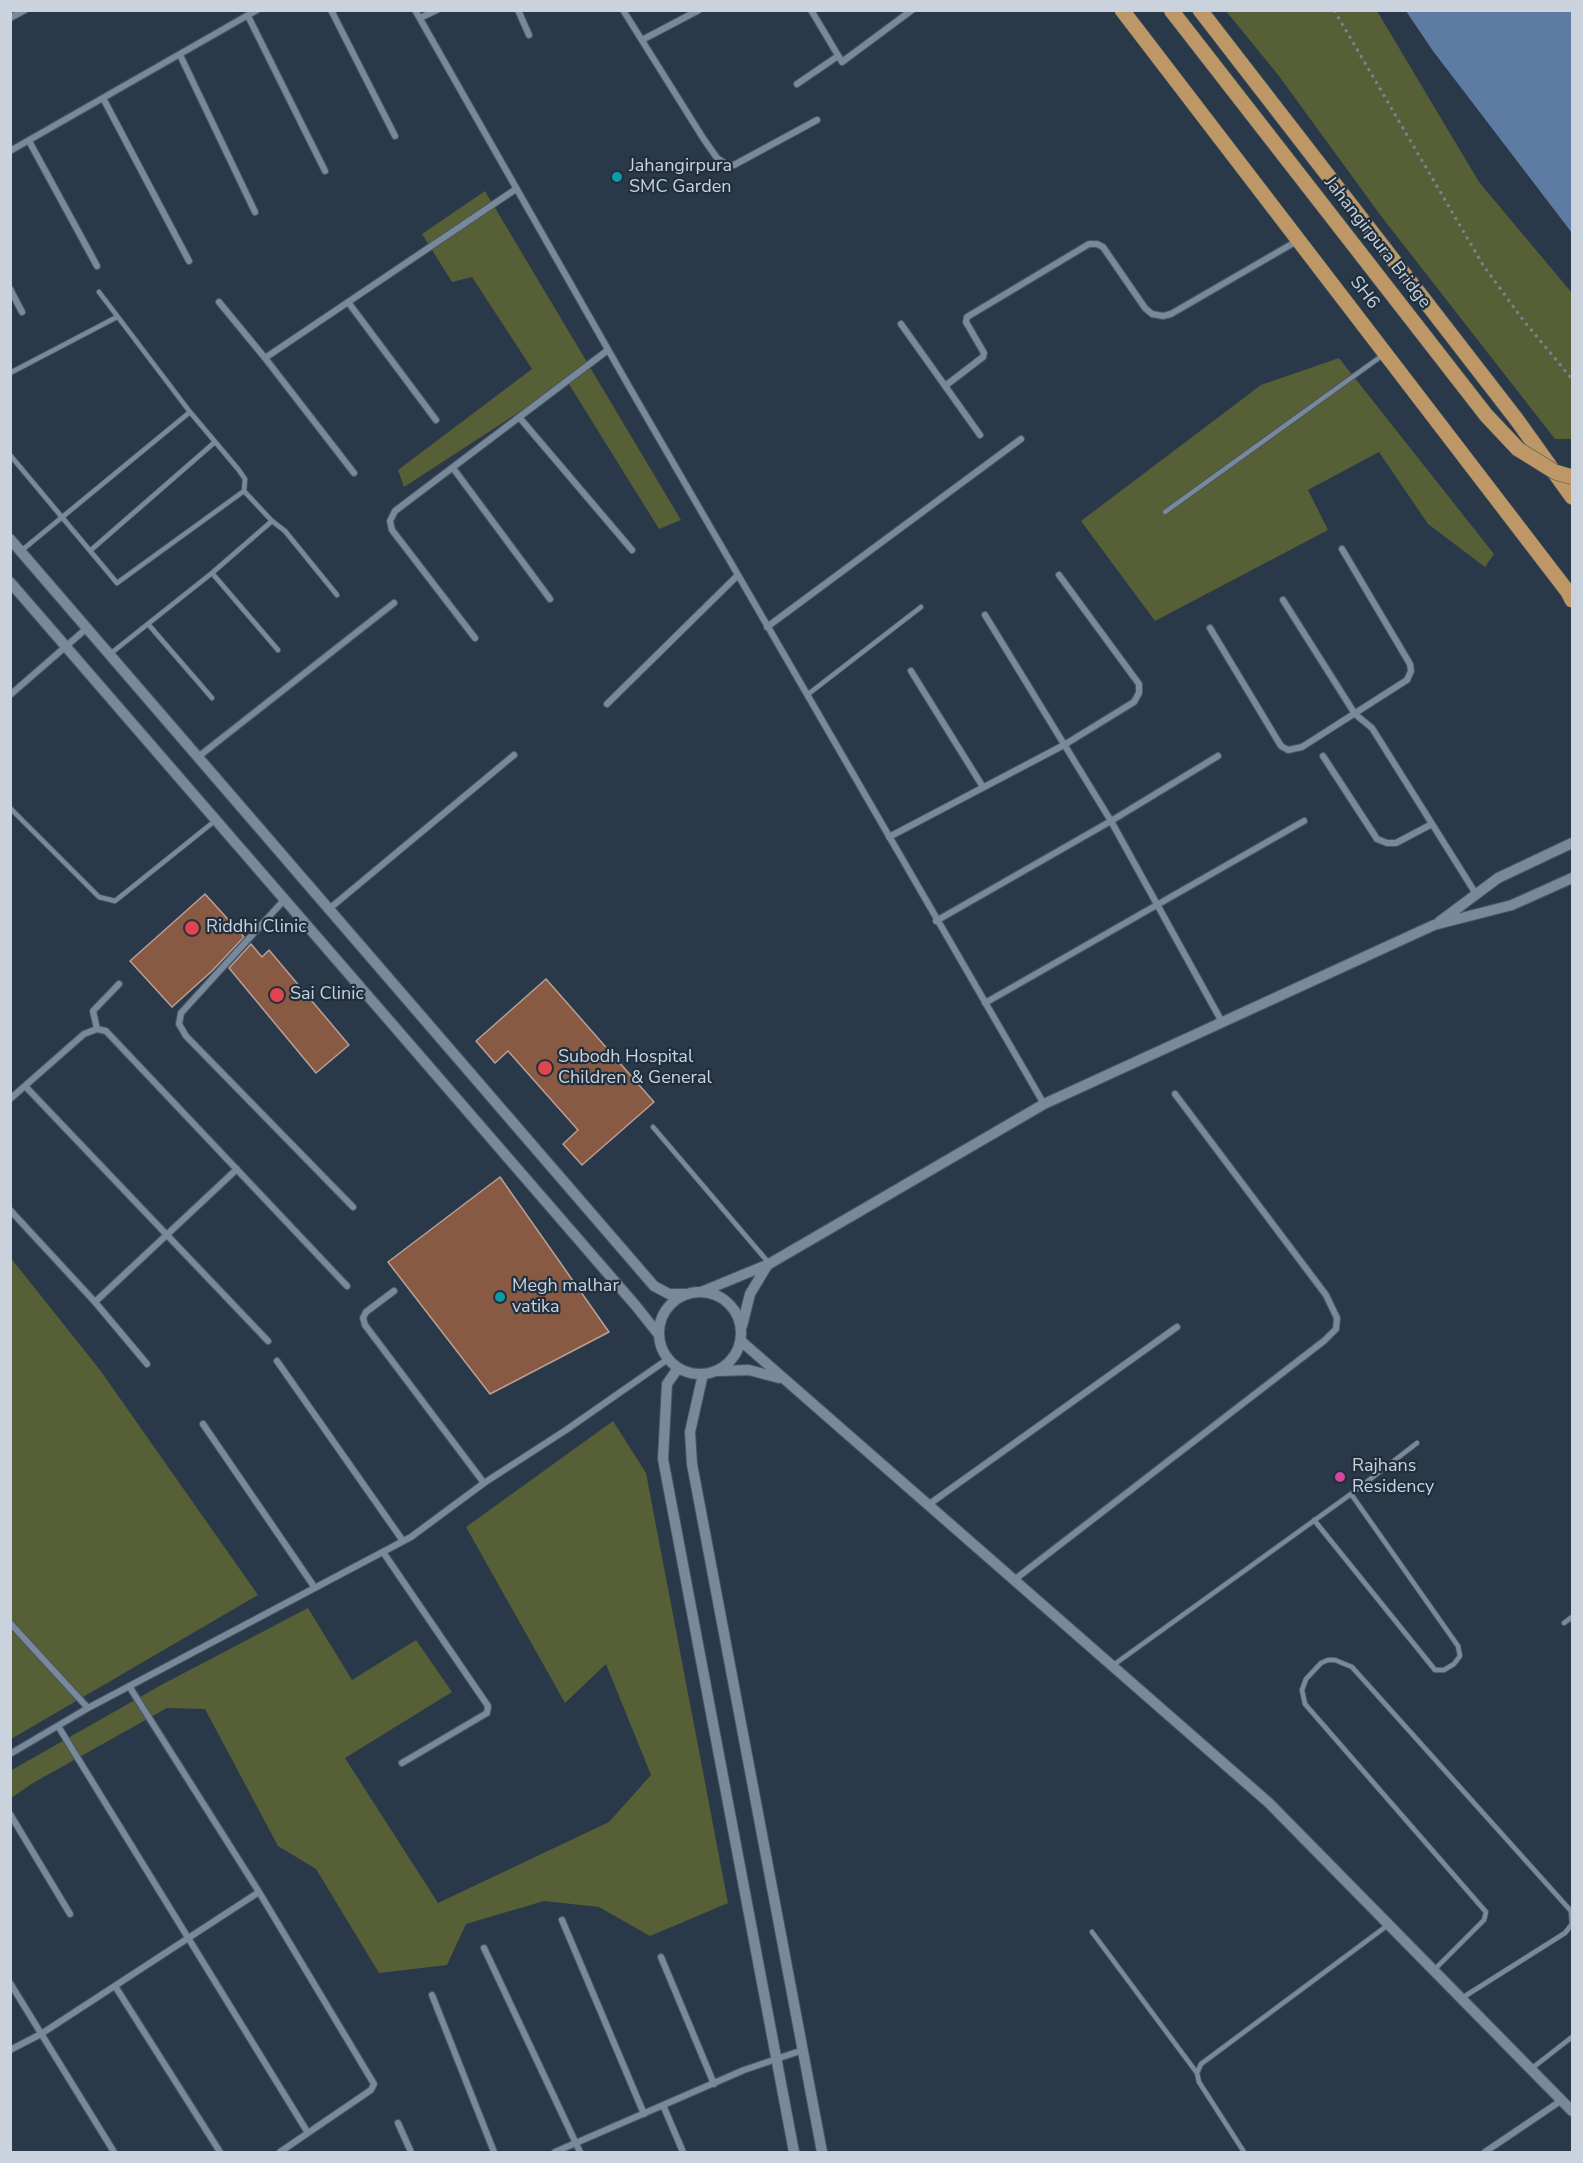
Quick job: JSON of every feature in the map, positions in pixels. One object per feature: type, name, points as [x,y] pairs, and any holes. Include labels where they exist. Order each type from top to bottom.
[{"type":"main road","name":"SH6","points":[[1122,10],[1572,600]]},
{"type":"main road","name":"Jahangirpura Bridge","points":[[1171,10],[1486,414],[1518,449],[1555,472],[1572,477]]},
{"type":"main road","points":[[1200,10],[1517,420],[1572,497]]},
{"type":"street","points":[[10,18],[25,10]]},
{"type":"street","points":[[10,151],[257,10]]},
{"type":"street","points":[[331,10],[395,136]]},
{"type":"street","points":[[415,10],[936,921],[1044,1104]]},
{"type":"street","points":[[420,18],[437,10]]},
{"type":"street","points":[[518,10],[529,34]]},
{"type":"street","points":[[623,10],[703,138],[717,158],[726,164],[734,165],[817,120]]},
{"type":"street","points":[[642,40],[699,10]]},
{"type":"street","points":[[811,10],[842,62],[912,10]]},
{"type":"street","points":[[898,10],[902,17]]},
{"type":"street","points":[[248,16],[325,171]]},
{"type":"street","points":[[180,54],[255,212]]},
{"type":"street","points":[[797,84],[838,56]]},
{"type":"street","points":[[103,98],[189,261]]},
{"type":"street","points":[[29,141],[97,266]]},
{"type":"street","points":[[265,358],[516,189]]},
{"type":"street","points":[[945,386],[984,353],[969,328],[967,317],[1089,244],[1103,247],[1145,309],[1152,314],[1163,316],[1171,314],[1299,240]]},
{"type":"street","points":[[10,290],[22,312]]},
{"type":"street","points":[[219,302],[354,473]]},
{"type":"street","points":[[348,302],[436,420]]},
{"type":"street","points":[[902,324],[980,435]]},
{"type":"street","points":[[475,638],[392,530],[390,521],[395,511],[608,350]]},
{"type":"street","points":[[519,417],[632,550]]},
{"type":"street","points":[[767,627],[1021,439]]},
{"type":"street","points":[[453,468],[550,598]]},
{"type":"street","points":[[10,539],[654,1286],[669,1294],[701,1292],[769,1264],[1044,1104],[1434,925],[1512,905],[1572,878]]},
{"type":"street","points":[[1210,628],[1281,746],[1288,750],[1302,747],[1407,680],[1411,671],[1410,664],[1342,549]]},
{"type":"street","points":[[607,704],[738,575]]},
{"type":"street","points":[[889,837],[1064,745],[1134,702],[1139,693],[1139,684],[1059,575]]},
{"type":"street","points":[[10,582],[659,1335]]},
{"type":"street","points":[[1283,600],[1355,714],[1372,728],[1476,894]]},
{"type":"street","points":[[198,757],[394,603]]},
{"type":"street","points":[[985,615],[1111,821],[1222,1022]]},
{"type":"street","points":[[10,695],[87,628]]},
{"type":"street","points":[[911,671],[983,787]]},
{"type":"street","points":[[329,909],[514,755]]},
{"type":"street","points":[[936,921],[1111,821],[1218,756]]},
{"type":"street","points":[[1323,756],[1377,839],[1387,843],[1396,843],[1432,824]]},
{"type":"street","points":[[985,1003],[1304,821]]},
{"type":"street","points":[[1434,925],[1498,878],[1572,843]]},
{"type":"street","points":[[285,899],[180,1013],[178,1024],[186,1036],[353,1207]]},
{"type":"street","points":[[97,1029],[93,1011],[119,984]]},
{"type":"street","points":[[10,1099],[84,1034],[97,1029],[106,1031],[347,1286]]},
{"type":"street","points":[[25,1086],[268,1341]]},
{"type":"street","points":[[1014,1580],[1325,1340],[1336,1329],[1337,1318],[1326,1295],[1175,1094]]},
{"type":"street","points":[[95,1302],[237,1169]]},
{"type":"street","points":[[10,1210],[95,1302],[147,1364]]},
{"type":"street","points":[[715,1371],[727,1365],[736,1354],[741,1341],[741,1326],[750,1294],[769,1264]]},
{"type":"street","points":[[394,1291],[366,1312],[363,1318],[365,1325],[484,1484]]},
{"type":"street","points":[[701,1292],[715,1294],[728,1302],[741,1326]]},
{"type":"street","points":[[687,1294],[675,1301],[660,1322],[659,1335],[662,1348],[668,1359],[678,1368],[690,1373],[703,1374],[715,1371],[749,1370],[782,1378]]},
{"type":"street","points":[[928,1505],[1177,1327]]},
{"type":"street","points":[[741,1341],[1269,1803],[1572,2111]]},
{"type":"street","points":[[10,1754],[87,1708],[403,1541],[668,1359]]},
{"type":"street","points":[[277,1361],[403,1541]]},
{"type":"street","points":[[678,1368],[667,1384],[663,1459],[794,2152]]},
{"type":"street","points":[[703,1374],[690,1432],[692,1464],[822,2152]]},
{"type":"street","points":[[203,1424],[315,1588]]},
{"type":"street","points":[[383,1552],[488,1706],[487,1713],[402,1763]]},
{"type":"street","points":[[10,1623],[87,1708]]},
{"type":"street","points":[[129,1686],[259,1892],[374,2084],[371,2091],[280,2152]]},
{"type":"street","points":[[58,1726],[308,2133]]},
{"type":"street","points":[[10,1814],[70,1914]]},
{"type":"street","points":[[10,2050],[41,2034],[259,1892]]},
{"type":"street","points":[[562,1920],[644,2114]]},
{"type":"street","points":[[484,1948],[580,2152]]},
{"type":"street","points":[[661,1957],[714,2084]]},
{"type":"street","points":[[10,1983],[114,2152]]},
{"type":"street","points":[[115,1986],[220,2152]]},
{"type":"street","points":[[432,1995],[494,2152]]},
{"type":"street","points":[[555,2152],[714,2084],[803,2050]]},
{"type":"street","points":[[1485,2152],[1562,2100]]},
{"type":"street","points":[[663,2105],[683,2152]]},
{"type":"street","points":[[398,2123],[411,2152]]},
{"type":"lane","points":[[99,292],[190,412],[238,469],[245,479],[244,491],[272,521],[285,531],[337,595]]},
{"type":"lane","points":[[10,373],[117,317]]},
{"type":"lane","points":[[1165,512],[1386,354]]},
{"type":"lane","points":[[21,551],[190,412]]},
{"type":"lane","points":[[91,550],[215,442]]},
{"type":"lane","points":[[10,455],[63,516],[117,584],[244,491]]},
{"type":"lane","points":[[110,654],[212,573],[272,521]]},
{"type":"lane","points":[[212,573],[278,650]]},
{"type":"lane","points":[[807,695],[921,607]]},
{"type":"lane","points":[[148,624],[212,698]]},
{"type":"lane","points":[[10,808],[99,897],[115,901],[216,820]]},
{"type":"lane","points":[[653,1127],[769,1264]]},
{"type":"lane","points":[[1112,1666],[1351,1494],[1417,1443]]},
{"type":"lane","points":[[1314,1520],[1435,1670],[1444,1670],[1454,1664],[1460,1656],[1458,1646],[1351,1494]]},
{"type":"lane","points":[[1564,1623],[1572,1617]]},
{"type":"lane","points":[[1434,1970],[1484,1920],[1486,1912],[1305,1704],[1302,1690],[1306,1679],[1328,1660],[1335,1660],[1352,1667],[1571,1911],[1572,1924],[1565,1933],[1462,1998]]},
{"type":"lane","points":[[1197,2073],[1201,2064],[1389,1924]]},
{"type":"lane","points":[[1092,1932],[1197,2073],[1199,2082],[1244,2152]]},
{"type":"lane","points":[[1531,2069],[1572,2037]]},
{"type":"path","points":[[1334,10],[1483,265],[1523,320],[1572,379]]},
{"type":"green space","points":[[1226,11],[1377,11],[1479,182],[1572,293],[1572,439],[1555,439],[1381,216],[1279,76]]},
{"type":"green space","points":[[485,191],[681,520],[659,529],[567,381],[404,487],[398,470],[532,369],[472,277],[452,282],[422,234]]},
{"type":"green space","points":[[1339,358],[1494,554],[1485,567],[1428,524],[1379,452],[1308,490],[1328,530],[1155,621],[1081,521],[1261,385]]},
{"type":"green space","points":[[10,1257],[100,1370],[258,1595],[11,1739]]},
{"type":"green space","points":[[613,1421],[646,1473],[728,1903],[650,1936],[599,1907],[544,1901],[466,1924],[447,1965],[379,1973],[316,1869],[278,1846],[205,1709],[167,1708],[33,1783],[11,1798],[10,1771],[163,1684],[308,1608],[352,1680],[416,1640],[452,1692],[345,1758],[438,1903],[609,1822],[651,1775],[606,1664],[565,1703],[466,1527]]},
{"type":"water","points":[[1406,11],[1572,11],[1572,233],[1433,51]]},
{"type":"building","points":[[205,894],[244,937],[212,971],[172,1007],[130,961]]},
{"type":"building","points":[[251,944],[262,957],[269,950],[349,1045],[316,1073],[229,968]]},
{"type":"building","points":[[546,979],[654,1102],[582,1165],[563,1144],[578,1130],[508,1051],[495,1063],[476,1041]]},
{"type":"building","name":"Megh malhar vatika","points":[[500,1177],[609,1332],[490,1394],[388,1262]]},
{"type":"place","name":"Jahangirpura SMC Garden","points":[[617,177]]},
{"type":"place","name":"Riddhi Clinic","points":[[192,928]]},
{"type":"place","name":"Sai Clinic","points":[[277,995]]},
{"type":"place","name":"Subodh Hospital Children & General","points":[[545,1068]]},
{"type":"place","name":"Megh malhar vatika","points":[[500,1297]]},
{"type":"place","name":"Rajhans Residency","points":[[1340,1477]]}]
